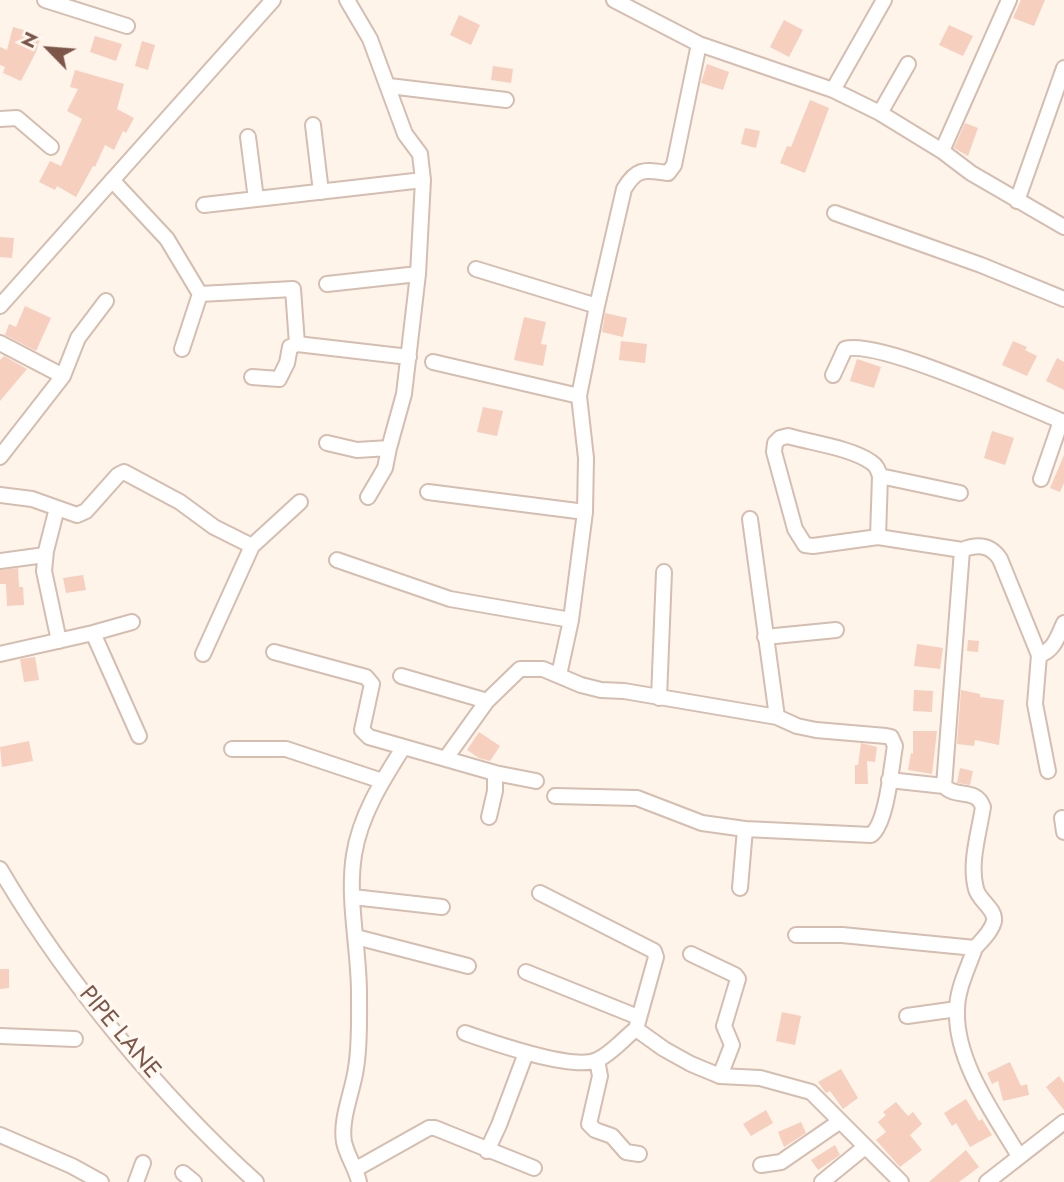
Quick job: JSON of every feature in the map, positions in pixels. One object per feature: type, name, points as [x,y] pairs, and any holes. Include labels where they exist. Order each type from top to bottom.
[{"type":"street","points":[[45,0],[127,26]]},
{"type":"street","points":[[0,306],[273,0]]},
{"type":"street","points":[[347,0],[370,39],[405,134],[420,154],[423,180],[418,274],[404,394],[385,468],[368,497]]},
{"type":"street","points":[[833,90],[884,0]]},
{"type":"street","points":[[942,151],[1009,0]]},
{"type":"street","points":[[616,1],[699,44],[833,90],[880,113],[942,151],[971,173],[1064,227]]},
{"type":"street","points":[[559,675],[570,620],[585,512],[586,458],[579,396],[597,306],[624,189],[632,176],[644,170],[668,173],[674,165],[699,44]]},
{"type":"street","points":[[880,113],[908,64]]},
{"type":"street","points":[[1017,201],[1064,68]]},
{"type":"street","points":[[388,86],[506,100]]},
{"type":"street","points":[[0,119],[17,118],[51,147]]},
{"type":"street","points":[[313,125],[321,191]]},
{"type":"street","points":[[248,137],[256,199]]},
{"type":"street","points":[[112,180],[166,239],[200,294],[182,349]]},
{"type":"street","points":[[204,205],[423,180]]},
{"type":"street","points":[[835,213],[981,265],[1064,299]]},
{"type":"street","points":[[476,269],[597,306]]},
{"type":"street","points":[[327,284],[418,274]]},
{"type":"street","points":[[200,294],[293,289],[297,344]]},
{"type":"street","points":[[0,457],[62,376],[78,338],[106,301]]},
{"type":"street","points":[[0,342],[62,376]]},
{"type":"street","points":[[252,377],[279,379],[288,363],[290,347],[297,344],[409,357]]},
{"type":"street","points":[[833,375],[845,349],[863,348],[916,362],[1062,422],[1041,479]]},
{"type":"street","points":[[433,362],[579,396]]},
{"type":"street","points":[[878,537],[880,476],[873,463],[856,454],[788,436],[775,443],[774,453],[795,529],[805,545],[878,537],[962,550],[980,545],[996,553],[1039,655],[1035,704],[1048,771]]},
{"type":"street","points":[[327,443],[357,450],[389,448]]},
{"type":"street","points":[[0,495],[32,499],[77,515],[86,511],[118,475],[124,472],[180,502],[214,527],[252,546]]},
{"type":"street","points":[[880,476],[960,493]]},
{"type":"street","points":[[428,492],[585,512]]},
{"type":"street","points":[[203,654],[252,546],[300,502]]},
{"type":"street","points":[[57,508],[45,555],[44,571],[58,640]]},
{"type":"street","points":[[750,519],[777,718]]},
{"type":"street","points":[[944,786],[962,550]]},
{"type":"street","points":[[0,561],[45,555]]},
{"type":"street","points":[[337,560],[450,598],[570,620]]},
{"type":"street","points":[[659,698],[664,572]]},
{"type":"street","points":[[0,654],[93,634],[132,622]]},
{"type":"street","points":[[1039,655],[1051,649],[1064,623]]},
{"type":"street","points":[[765,637],[836,630]]},
{"type":"street","points":[[93,634],[139,736]]},
{"type":"street","points":[[274,652],[366,677],[372,684],[362,730],[369,737],[495,773],[536,781]]},
{"type":"street","points":[[446,758],[487,701],[520,669],[543,668],[581,685],[601,690],[777,718],[816,730],[891,737],[895,746],[881,820],[875,832],[870,835],[746,829],[702,823],[637,799],[555,796]]},
{"type":"street","points":[[401,676],[487,701]]},
{"type":"street","points":[[403,748],[382,782],[362,823],[354,856],[353,897],[359,992],[356,1066],[344,1130],[344,1144],[357,1175],[429,1128],[435,1128],[534,1168]]},
{"type":"street","points":[[232,750],[286,749],[382,782]]},
{"type":"street","points":[[489,817],[495,791],[495,773]]},
{"type":"street","points":[[889,780],[944,786],[952,792],[974,794],[982,802],[974,864],[975,885],[979,899],[993,912],[994,920],[975,948],[960,989],[958,1027],[972,1077],[1019,1156]]},
{"type":"street","points":[[740,888],[746,829]]},
{"type":"street","name":"PIPE LANE","points":[[0,869],[84,993],[157,1080],[233,1161],[257,1182]]},
{"type":"street","points":[[465,1033],[526,1053],[577,1062],[597,1060],[637,1023],[656,957],[654,951],[540,894]]},
{"type":"street","points":[[353,897],[442,906]]},
{"type":"street","points":[[796,935],[842,935],[975,948]]},
{"type":"street","points":[[356,937],[468,966]]},
{"type":"street","points":[[691,954],[735,975],[738,979],[724,1026],[732,1045],[720,1076]]},
{"type":"street","points":[[526,972],[637,1023],[664,1049],[691,1064],[720,1076],[760,1078],[811,1092],[901,1182]]},
{"type":"street","points":[[907,1016],[957,1009]]},
{"type":"street","points":[[0,1036],[75,1039]]},
{"type":"street","points":[[487,1151],[526,1053]]},
{"type":"street","points":[[597,1060],[600,1076],[589,1124],[612,1136],[626,1152],[639,1154]]},
{"type":"street","points":[[761,1165],[781,1162],[839,1122]]},
{"type":"street","points":[[987,1182],[1064,1122]]},
{"type":"street","points":[[0,1135],[72,1166],[101,1182]]},
{"type":"street","points":[[822,1182],[865,1147]]},
{"type":"street","points":[[136,1182],[143,1163]]},
{"type":"building","points":[[1021,0],[1045,0],[1034,26],[1013,18]]},
{"type":"building","points":[[459,15],[480,25],[471,45],[450,35]]},
{"type":"building","points":[[784,20],[803,30],[789,57],[770,47]]},
{"type":"building","points":[[949,25],[973,36],[963,56],[939,45]]},
{"type":"building","points":[[13,27],[41,35],[36,52],[21,81],[3,73],[5,67],[0,65],[0,47],[7,50]]},
{"type":"building","points":[[95,36],[122,44],[116,61],[90,52]]},
{"type":"building","points":[[142,41],[155,45],[148,70],[135,66]]},
{"type":"building","points":[[707,64],[729,72],[723,90],[701,83]]},
{"type":"building","points":[[493,66],[513,69],[511,83],[491,80]]},
{"type":"building","points":[[75,70],[124,84],[117,109],[134,118],[126,133],[123,131],[114,150],[105,145],[76,197],[57,186],[55,190],[39,182],[50,161],[61,166],[82,119],[67,111],[78,89],[70,87]]},
{"type":"building","points":[[810,100],[829,108],[805,173],[780,163],[787,146],[791,147]]},
{"type":"building","points":[[965,123],[978,128],[968,156],[954,148]]},
{"type":"building","points":[[745,128],[760,131],[756,148],[741,144]]},
{"type":"building","points":[[0,237],[14,238],[12,258],[0,257]]},
{"type":"building","points":[[25,306],[51,318],[36,351],[5,335],[9,324],[16,327]]},
{"type":"building","points":[[605,313],[627,318],[623,337],[602,332]]},
{"type":"building","points":[[524,317],[546,322],[541,344],[547,345],[543,366],[514,360]]},
{"type":"building","points":[[621,341],[647,344],[645,363],[619,360]]},
{"type":"building","points":[[1013,341],[1027,347],[1025,350],[1037,356],[1027,376],[1002,365]]},
{"type":"building","points":[[4,356],[27,369],[0,401],[0,360]]},
{"type":"building","points":[[1057,358],[1064,362],[1064,390],[1046,381]]},
{"type":"building","points":[[857,359],[881,367],[874,388],[850,381]]},
{"type":"building","points":[[483,407],[503,411],[497,436],[477,432]]},
{"type":"building","points":[[992,431],[1014,438],[1005,465],[984,458]]},
{"type":"building","points":[[1064,455],[1064,483],[1060,492],[1050,488]]},
{"type":"building","points":[[18,568],[24,605],[7,606],[6,584],[0,584],[0,570]]},
{"type":"building","points":[[83,575],[86,590],[66,593],[63,578]]},
{"type":"building","points":[[968,640],[979,641],[978,652],[967,651]]},
{"type":"building","points":[[917,644],[943,648],[940,669],[914,666]]},
{"type":"building","points":[[35,657],[39,680],[24,682],[20,659]]},
{"type":"building","points":[[914,690],[933,691],[932,712],[913,711]]},
{"type":"building","points":[[961,690],[980,694],[980,697],[1004,700],[999,745],[975,740],[974,746],[957,744]]},
{"type":"building","points":[[913,731],[937,731],[932,774],[908,770],[911,753],[913,754]]},
{"type":"building","points":[[479,732],[500,746],[490,761],[467,750]]},
{"type":"building","points":[[29,741],[33,761],[2,767],[0,747]]},
{"type":"building","points":[[861,743],[877,747],[875,762],[867,761],[868,784],[855,784],[855,765],[858,765]]},
{"type":"building","points":[[960,768],[973,771],[970,785],[957,783]]},
{"type":"building","points":[[0,969],[9,969],[9,988],[0,989]]},
{"type":"building","points":[[782,1012],[801,1016],[795,1045],[776,1041]]},
{"type":"building","points":[[1010,1062],[1021,1086],[1027,1084],[1029,1095],[1003,1101],[998,1081],[992,1084],[987,1073]]},
{"type":"building","points":[[841,1069],[858,1098],[843,1109],[830,1091],[826,1093],[818,1082]]},
{"type":"building","points":[[1059,1076],[1064,1083],[1064,1110],[1046,1087]]},
{"type":"building","points":[[966,1099],[979,1121],[982,1119],[992,1135],[970,1147],[956,1123],[952,1126],[944,1113]]},
{"type":"building","points":[[896,1102],[908,1116],[913,1112],[922,1124],[910,1135],[922,1150],[900,1167],[876,1140],[886,1132],[878,1122],[886,1115],[883,1112]]},
{"type":"building","points":[[766,1110],[773,1123],[751,1136],[743,1124]]},
{"type":"building","points":[[801,1122],[806,1133],[784,1147],[778,1132]]},
{"type":"building","points":[[835,1145],[840,1155],[818,1170],[811,1160]]},
{"type":"building","points":[[966,1150],[979,1167],[959,1182],[929,1182]]}]
